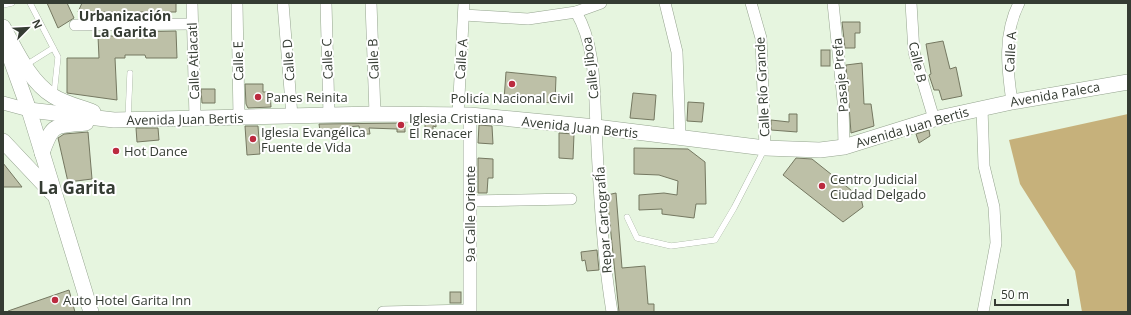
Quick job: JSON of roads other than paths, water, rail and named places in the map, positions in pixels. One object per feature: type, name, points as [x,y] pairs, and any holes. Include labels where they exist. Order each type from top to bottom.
[{"type":"main road","points":[[3,27],[34,79],[53,96],[121,120]]},
{"type":"main road","points":[[3,38],[29,110],[91,312]]},
{"type":"main road","name":"Avenida Paleca","points":[[982,108],[1128,82]]},
{"type":"main road","name":"Avenida Juan Bertis","points":[[29,110],[121,120],[375,114],[464,115],[596,127],[765,148],[820,150],[844,147],[934,119],[982,108]]},
{"type":"main road","points":[[42,152],[50,133],[58,126],[121,120]]},
{"type":"main road","points":[[3,141],[26,163],[55,197]]},
{"type":"street","name":"Calle Atlacatl","points":[[192,3],[195,118]]},
{"type":"street","name":"Calle E","points":[[237,3],[239,118]]},
{"type":"street","name":"Calle D","points":[[283,3],[292,116]]},
{"type":"street","name":"Calle C","points":[[326,3],[329,115]]},
{"type":"street","name":"Calle B","points":[[371,3],[375,114]]},
{"type":"street","name":"Calle A","points":[[464,3],[464,115]]},
{"type":"street","points":[[464,15],[528,19],[576,12],[601,3]]},
{"type":"street","points":[[665,3],[677,52],[680,138]]},
{"type":"street","name":"Calle Río Grande","points":[[752,3],[761,38],[765,148]]},
{"type":"street","name":"Pasaje Prefa","points":[[833,3],[843,101],[844,147]]},
{"type":"street","name":"Calle B","points":[[911,3],[914,52],[934,119]]},
{"type":"street","name":"Calle A","points":[[1012,102],[1007,63],[1008,37],[1019,3]]},
{"type":"street","name":"Calle Jiboa","points":[[576,12],[584,25],[589,40],[596,127]]},
{"type":"street","points":[[75,24],[192,24]]},
{"type":"street","points":[[3,103],[29,110]]},
{"type":"street","points":[[982,108],[984,166],[994,207],[996,244],[983,312]]},
{"type":"street","name":"9a Calle Oriente","points":[[464,115],[470,201],[470,311]]},
{"type":"street","name":"Repar CartografÍa","points":[[596,127],[604,258],[612,312]]},
{"type":"street","points":[[470,201],[571,199]]},
{"type":"street","points":[[383,312],[470,311]]},
{"type":"lane","points":[[3,5],[12,3]]},
{"type":"lane","points":[[30,3],[58,58],[53,96]]},
{"type":"lane","points":[[25,65],[53,48]]},
{"type":"lane","points":[[121,120],[130,73]]},
{"type":"lane","points":[[627,217],[637,238],[671,246],[716,240],[765,148]]},
{"type":"place","name":"Policía Nacional Civil","points":[[512,84]]},
{"type":"place","name":"Panes Reinita","points":[[258,97]]},
{"type":"place","name":"Iglesia Cristiana El Renacer","points":[[401,125]]},
{"type":"place","name":"Iglesia Evangélica Fuente de Vida","points":[[253,139]]},
{"type":"place","name":"Hot Dance","points":[[116,151]]},
{"type":"place","name":"Centro Judicial Ciudad Delgado","points":[[822,186]]},
{"type":"place","name":"Auto Hotel Garita Inn","points":[[55,300]]},
{"type":"district","name":"Urbanización La Garita","points":[[125,24]]},
{"type":"district","name":"La Garita","points":[[77,188]]}]
